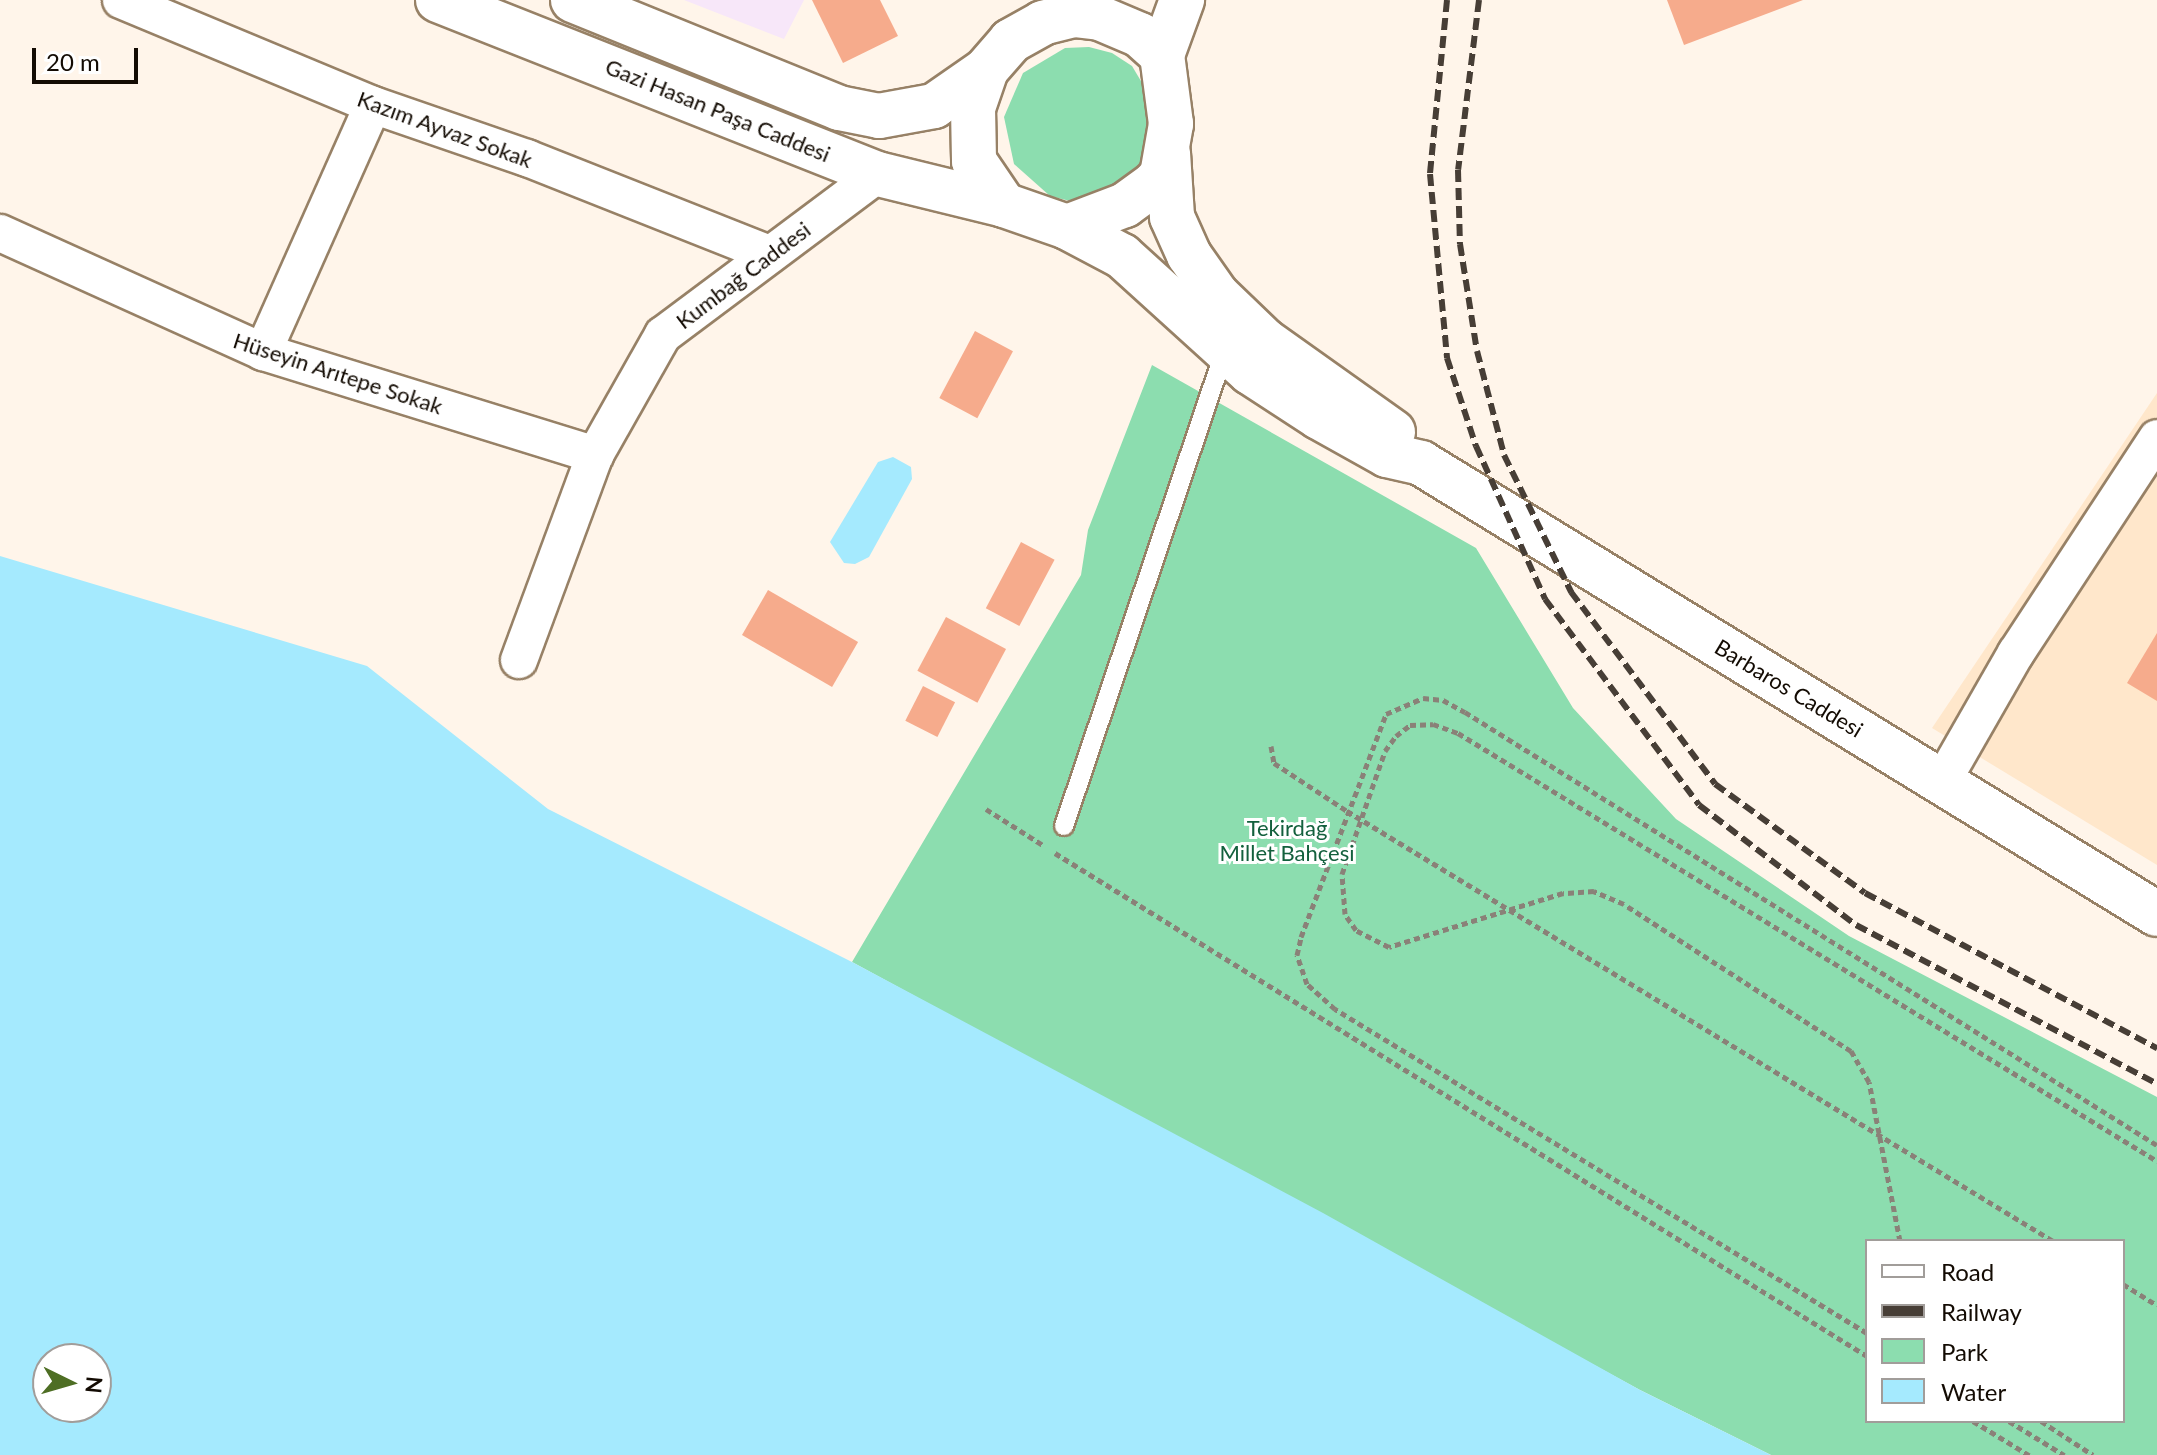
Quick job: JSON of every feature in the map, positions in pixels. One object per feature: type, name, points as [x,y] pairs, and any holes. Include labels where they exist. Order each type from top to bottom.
[{"type":"street","name":"Kazım Ayvaz Sokak","points":[[121,0],[373,105],[527,158],[770,254]]},
{"type":"street","name":"Gazi Hasan Paşa Caddesi","points":[[438,0],[878,174],[1004,205]]},
{"type":"street","points":[[573,0],[839,108],[879,116],[934,106],[986,70],[1011,41],[1043,23],[1089,8],[1100,18],[1140,35],[1162,55]]},
{"type":"street","points":[[1182,0],[1162,55],[1171,92],[1168,152],[1172,217],[1189,255],[1217,295],[1265,341],[1381,420],[1421,463]]},
{"type":"street","points":[[986,70],[973,108],[974,161],[1004,205],[1067,227],[1122,256],[1225,350],[1319,417],[1387,455],[1421,463]]},
{"type":"street","points":[[263,352],[373,105]]},
{"type":"street","points":[[1067,227],[1125,205],[1153,185],[1168,152]]},
{"type":"street","name":"Kumbağ Caddesi","points":[[519,660],[595,455],[663,335],[878,174]]},
{"type":"street","name":"Hüseyin Arıtepe Sokak","points":[[0,233],[263,352],[595,455]]},
{"type":"street","points":[[1942,782],[2024,640],[2157,438]]},
{"type":"street","name":"Barbaros Caddesi","points":[[1421,463],[2157,914]]},
{"type":"lane","points":[[1064,826],[1225,350]]},
{"type":"path","points":[[1865,1332],[1335,1009],[1307,984],[1297,955],[1301,937],[1386,714],[1423,698],[1443,700],[2157,1145]]},
{"type":"path","points":[[1900,1239],[1869,1082],[1851,1051],[1624,904],[1594,891],[1506,907],[1389,947],[1370,941],[1345,914],[1340,892],[1385,751],[1396,736],[1410,725],[1433,724],[1458,733],[2157,1161]]},
{"type":"path","points":[[1271,746],[1274,763],[1361,820],[2050,1239]]},
{"type":"path","points":[[986,809],[1865,1355]]},
{"type":"path","points":[[2125,1285],[2157,1305]]},
{"type":"path","points":[[1976,1423],[2029,1455]]},
{"type":"path","points":[[2012,1423],[2064,1455]]},
{"type":"path","points":[[2044,1423],[2093,1455]]},
{"type":"shaded area","points":[[684,0],[804,0],[784,39]]},
{"type":"shaded area","points":[[2157,393],[2157,865],[1932,728]]},
{"type":"green space","points":[[1089,47],[1112,53],[1132,66],[1157,108],[1139,176],[1074,202],[1050,196],[1014,164],[1004,117],[1023,73],[1065,48]]},
{"type":"green space","name":"Tekirdağ Millet Bahçesi","points":[[1152,365],[1476,548],[1573,708],[1676,819],[1849,936],[2157,1097],[2157,1455],[1771,1455],[1640,1390],[852,962],[1081,575],[1088,530]]},
{"type":"water","points":[[893,457],[911,467],[912,479],[869,557],[855,564],[844,563],[830,542],[878,462]]},
{"type":"water","points":[[0,556],[367,666],[548,809],[852,962],[1323,1213],[1640,1390],[1771,1455],[0,1455]]},
{"type":"building","points":[[812,0],[880,0],[898,36],[843,63]]},
{"type":"building","points":[[1667,0],[1803,0],[1684,45]]},
{"type":"building","points":[[975,331],[1013,351],[977,418],[939,398]]},
{"type":"building","points":[[1021,542],[1055,560],[1019,626],[986,608]]},
{"type":"building","points":[[768,590],[858,642],[832,687],[742,635]]},
{"type":"building","points":[[946,617],[1006,649],[977,703],[917,671]]},
{"type":"building","points":[[2157,633],[2157,701],[2127,683]]},
{"type":"building","points":[[923,686],[955,702],[937,737],[905,721]]},
{"type":"railway","points":[[1447,0],[1430,174],[1447,358],[1476,446],[1545,599],[1699,805],[1856,925],[2157,1084]]},
{"type":"railway","points":[[1479,0],[1458,170],[1460,244],[1477,351],[1504,455],[1571,592],[1715,784],[1865,893],[2157,1048]]}]
